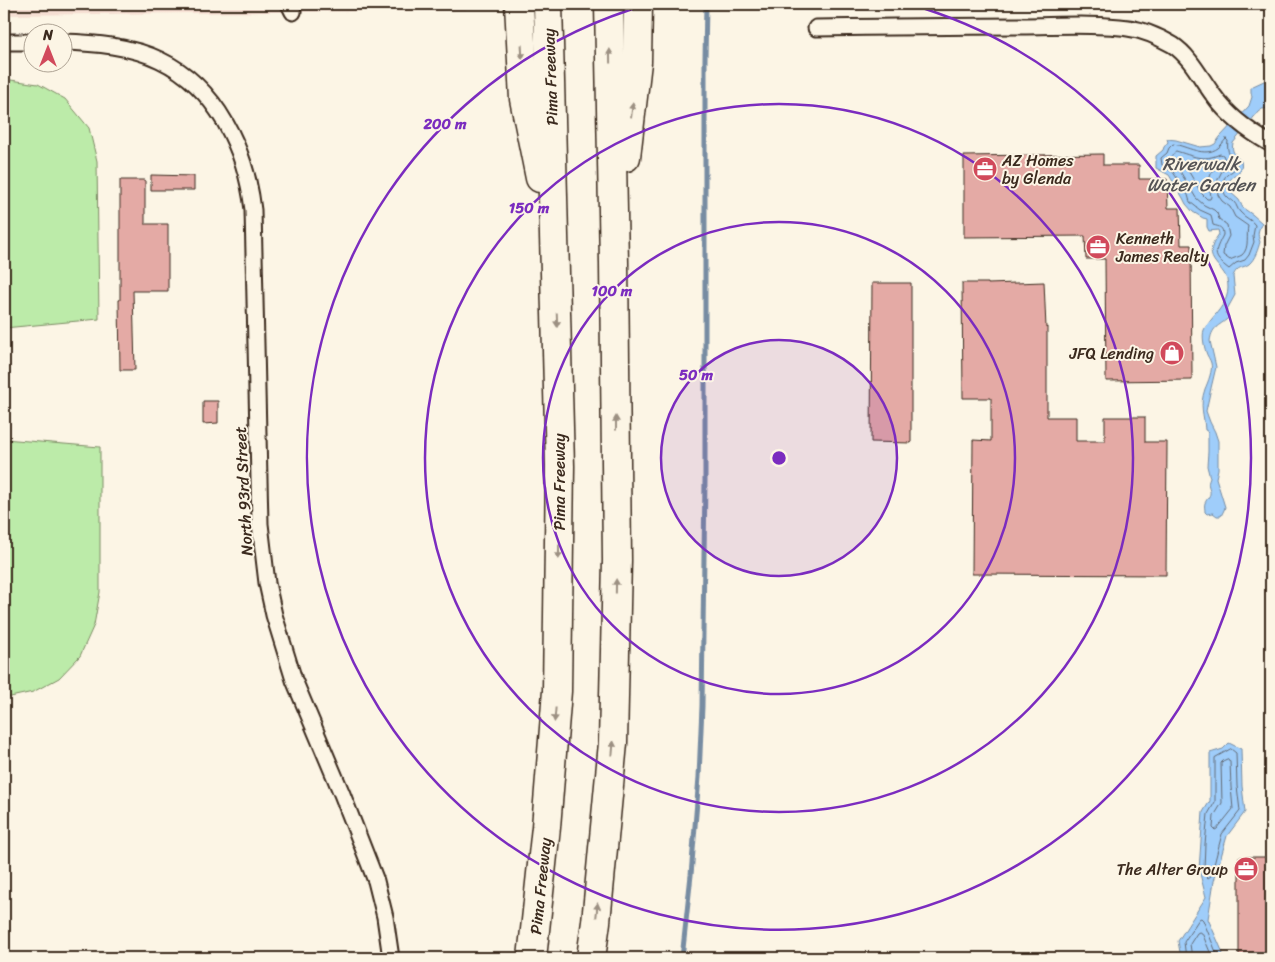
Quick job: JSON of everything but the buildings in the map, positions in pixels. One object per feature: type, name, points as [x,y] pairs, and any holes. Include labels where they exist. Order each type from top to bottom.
[{"type":"highway","points":[[519,4],[524,99],[556,271]]},
{"type":"highway","name":"Pima Freeway","points":[[532,958],[545,836],[557,692],[560,466],[548,4]]},
{"type":"highway","points":[[591,958],[613,743],[617,560],[609,4]]},
{"type":"highway","points":[[614,262],[637,62],[638,4]]},
{"type":"street","points":[[816,28],[1103,26],[1129,28],[1153,34],[1175,47],[1192,63],[1214,96],[1234,118],[1271,144]]},
{"type":"street","points":[[4,42],[22,42]]},
{"type":"street","name":"North 93rd Street","points":[[72,43],[101,44],[138,52],[159,59],[177,69],[212,102],[239,149],[246,170],[253,210],[260,524],[274,615],[294,680],[376,881],[385,917],[391,958]]},
{"type":"shaded area","points":[[4,4],[466,4],[466,10],[4,15]]},
{"type":"green space","points":[[4,79],[38,84],[65,99],[89,128],[97,161],[99,319],[4,328]]},
{"type":"green space","points":[[4,439],[100,447],[100,592],[94,625],[80,656],[59,678],[33,692],[6,698],[4,698]]},
{"type":"water","name":"Riverwalk Water Garden","points":[[1271,80],[1271,108],[1262,109],[1258,112],[1233,143],[1233,151],[1242,165],[1240,171],[1228,182],[1229,191],[1239,200],[1243,208],[1262,223],[1258,232],[1260,242],[1255,257],[1247,266],[1237,270],[1233,276],[1235,295],[1225,313],[1229,317],[1215,329],[1210,341],[1216,367],[1206,411],[1218,441],[1218,469],[1216,478],[1225,507],[1221,516],[1217,516],[1213,513],[1207,514],[1205,512],[1205,503],[1210,494],[1208,484],[1210,478],[1207,466],[1208,434],[1205,430],[1202,401],[1210,376],[1211,362],[1205,350],[1203,335],[1205,328],[1225,301],[1228,293],[1227,280],[1212,258],[1211,252],[1219,234],[1218,230],[1209,231],[1207,219],[1193,212],[1186,204],[1169,175],[1156,168],[1156,156],[1163,150],[1168,142],[1167,139],[1200,147],[1215,144],[1249,106],[1252,97],[1251,87]]},
{"type":"water","points":[[1229,743],[1241,749],[1245,812],[1227,836],[1214,881],[1208,919],[1223,953],[1220,958],[1181,958],[1178,941],[1206,897],[1199,870],[1203,812],[1210,801],[1210,753],[1223,749]]},
{"type":"waterway","points":[[682,958],[699,777],[702,706],[705,481],[706,4]]},
{"type":"place","name":"AZ Homes by Glenda","points":[[985,169]]},
{"type":"place","name":"Kenneth James Realty","points":[[1098,247]]},
{"type":"place","name":"JFQ Lending","points":[[1172,353]]},
{"type":"place","name":"The Alter Group","points":[[1246,869]]}]
